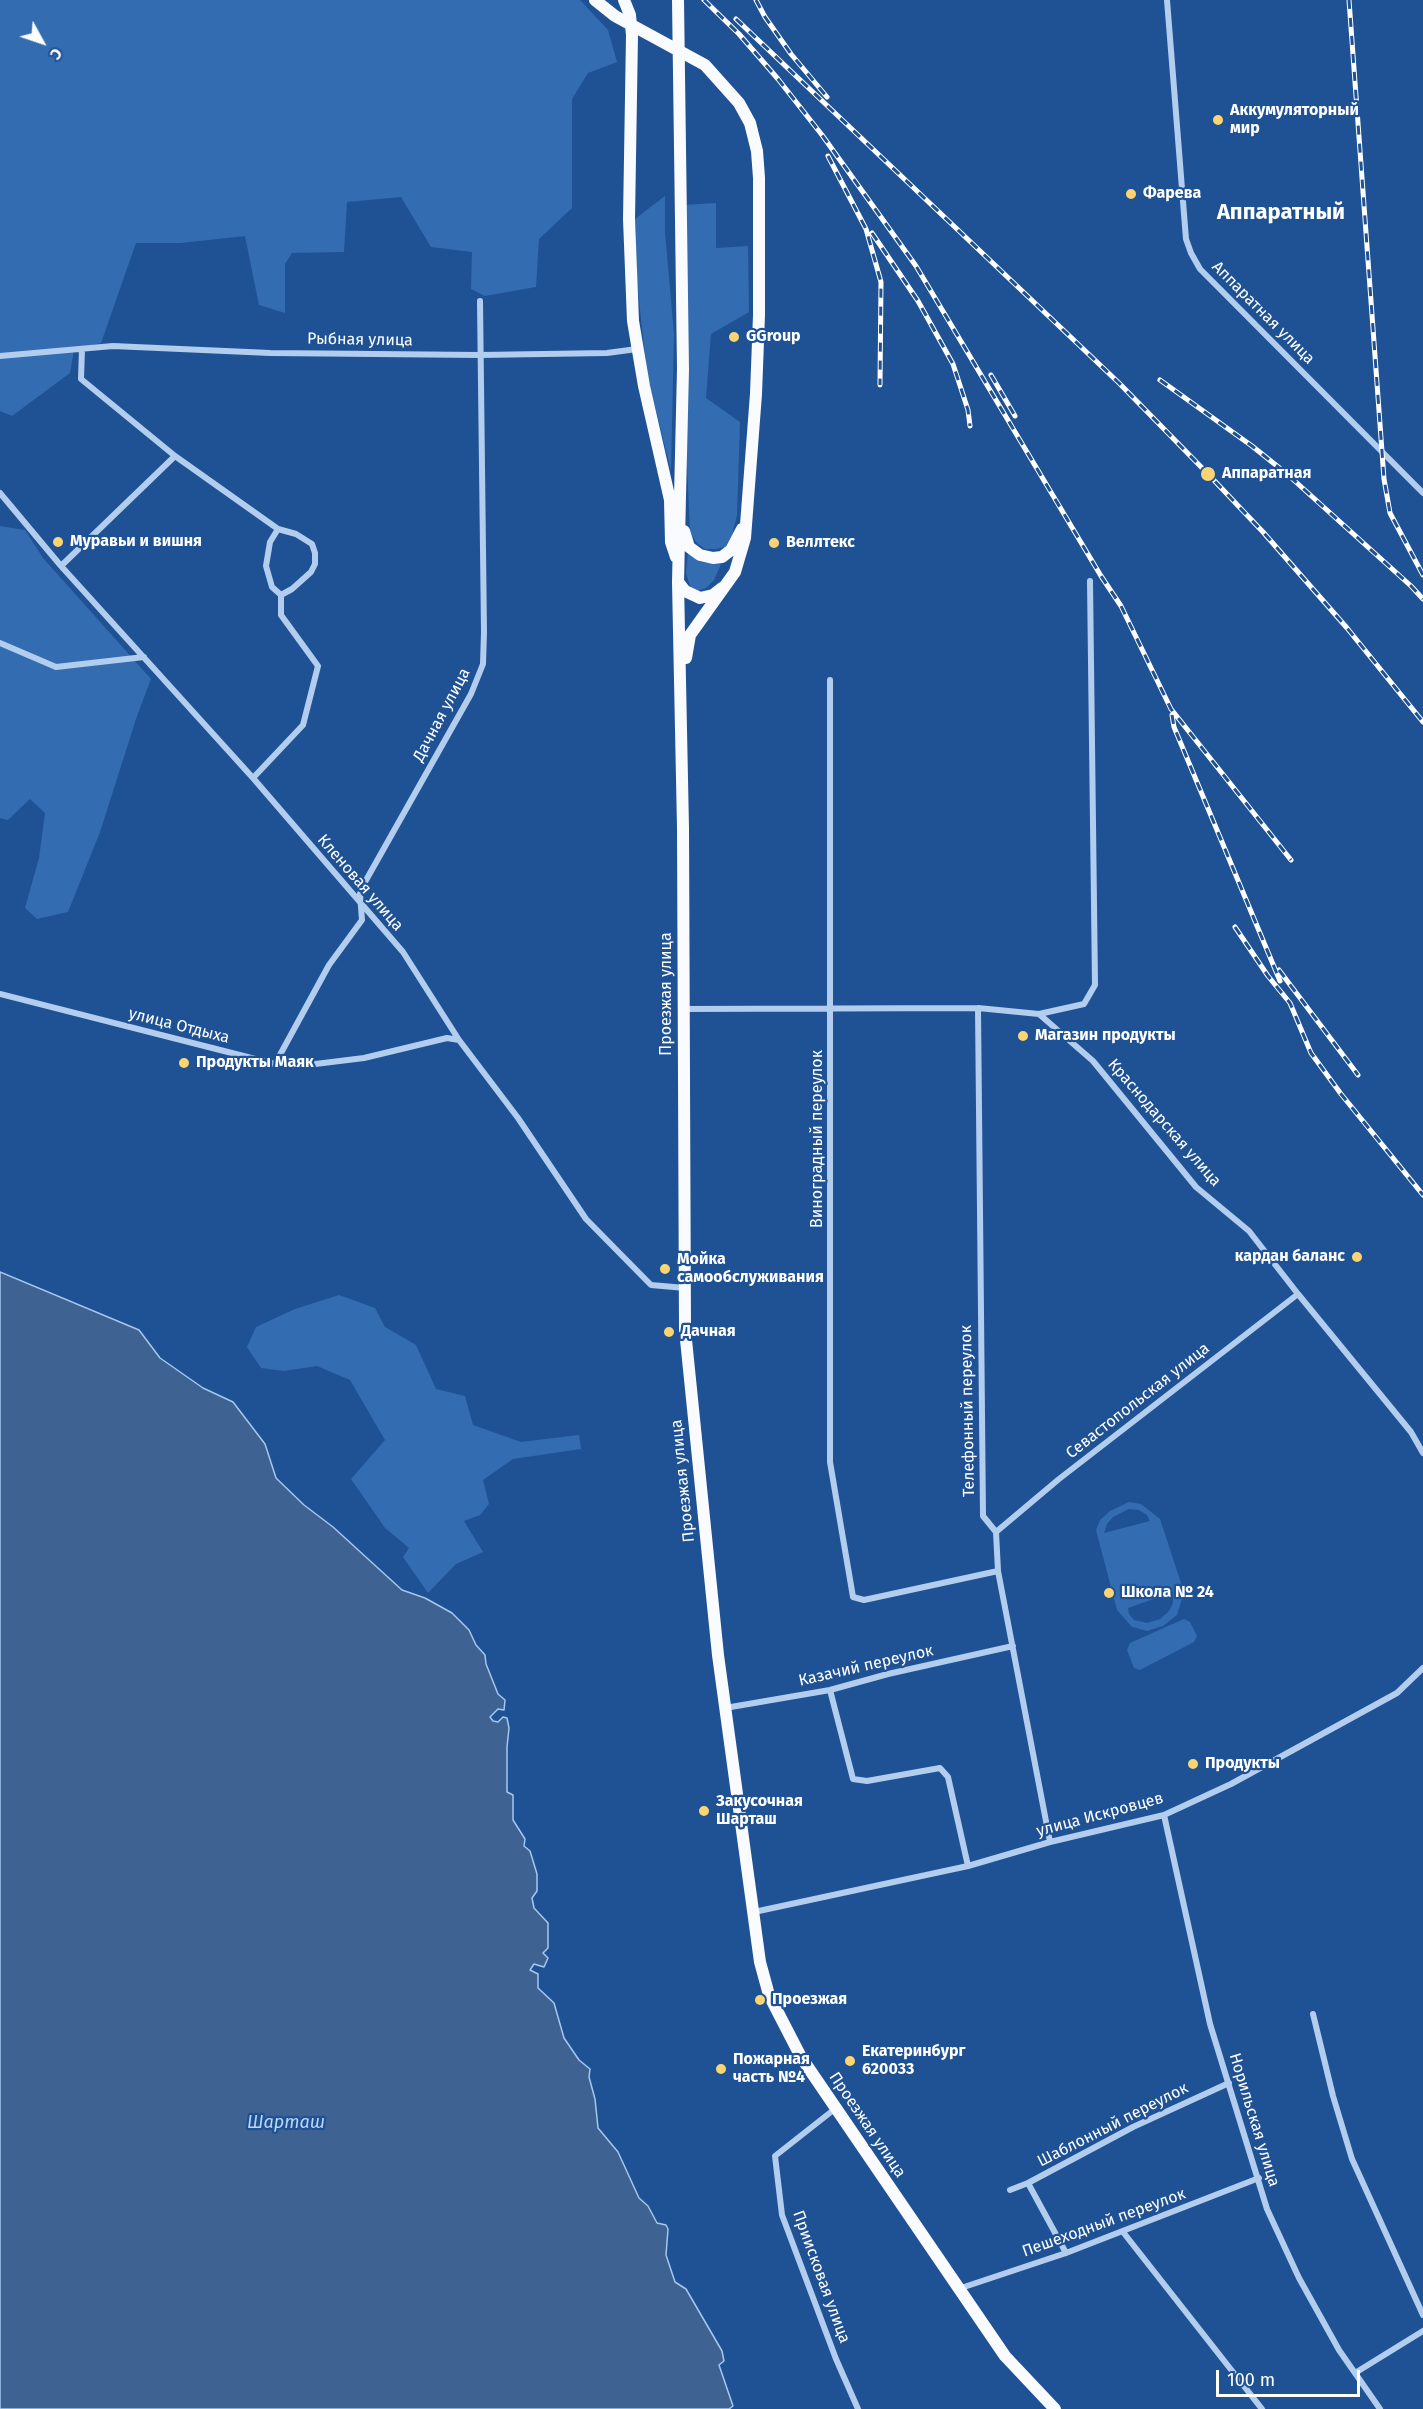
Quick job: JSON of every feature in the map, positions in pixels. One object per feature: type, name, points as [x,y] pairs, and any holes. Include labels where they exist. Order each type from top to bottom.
[{"type":"main road","points":[[595,0],[615,16],[705,65],[739,103],[755,136],[759,178],[759,315],[745,538],[739,564],[690,635],[681,683]]},
{"type":"main road","points":[[624,0],[632,24],[629,219],[637,349],[670,497],[671,542],[679,567]]},
{"type":"main road","name":"Проезжая улица","points":[[678,0],[683,369],[678,582],[683,828],[685,1330],[694,1435],[725,1708],[760,1962],[769,1995],[801,2057],[1005,2356],[1055,2409]]},
{"type":"main road","points":[[681,508],[689,548],[700,555],[713,558],[722,556],[730,550],[740,535],[748,514]]},
{"type":"main road","points":[[678,582],[685,591],[700,598],[713,595],[726,586]]},
{"type":"street","name":"Аппаратная улица","points":[[1167,0],[1186,239],[1191,253],[1200,269],[1423,493]]},
{"type":"street","name":"Дачная улица","points":[[275,1064],[329,965],[362,920],[360,894],[365,882],[471,694],[483,664],[480,301]]},
{"type":"street","name":"Рыбная улица","points":[[0,356],[113,346],[270,353],[480,355],[607,354],[637,349]]},
{"type":"street","points":[[82,349],[81,379],[175,456],[278,528],[306,539],[312,544],[315,564],[311,572],[292,589],[281,595]]},
{"type":"street","points":[[61,567],[175,456]]},
{"type":"street","name":"Кленовая улица","points":[[0,493],[61,567],[253,778],[361,907],[403,952],[459,1040],[518,1118],[586,1219],[651,1285],[685,1288]]},
{"type":"street","points":[[278,528],[268,548],[266,566],[272,587],[281,595]]},
{"type":"street","points":[[683,1009],[978,1008],[1040,1014],[1084,1004],[1095,985],[1090,581]]},
{"type":"street","points":[[253,778],[303,725],[318,666],[280,615],[281,595]]},
{"type":"street","points":[[0,643],[56,667],[144,657]]},
{"type":"street","name":"Виноградный переулок","points":[[830,680],[832,1010],[830,1462],[853,1596],[864,1600],[998,1571]]},
{"type":"street","name":"улица Отдыха","points":[[0,994],[275,1064],[299,1066],[364,1058],[447,1038],[459,1040]]},
{"type":"street","name":"Телефонный переулок","points":[[978,1008],[984,1516],[996,1532],[998,1571],[1050,1842]]},
{"type":"street","name":"Краснодарская улица","points":[[1040,1014],[1093,1061],[1196,1187],[1249,1231],[1411,1432],[1423,1453]]},
{"type":"street","name":"Севастопольская улица","points":[[996,1532],[1059,1479],[1298,1294]]},
{"type":"street","name":"Казачий переулок","points":[[725,1708],[830,1690],[888,1674],[1013,1646]]},
{"type":"street","name":"улица Искровцев","points":[[754,1912],[968,1866],[1050,1842],[1164,1815],[1231,1784],[1396,1693],[1423,1668]]},
{"type":"street","points":[[830,1690],[853,1779],[867,1782],[940,1768],[948,1777],[968,1866]]},
{"type":"street","name":"Норильская улица","points":[[1164,1815],[1210,2024],[1267,2209],[1299,2278],[1339,2350],[1380,2409]]},
{"type":"street","points":[[1313,2013],[1333,2096],[1352,2159],[1423,2314]]},
{"type":"street","name":"Шаблонный переулок","points":[[1010,2190],[1028,2183],[1133,2127],[1229,2083]]},
{"type":"street","name":"Приисковая улица","points":[[836,2108],[775,2156],[782,2215],[836,2359],[858,2409]]},
{"type":"street","name":"Пешеходный переулок","points":[[958,2290],[1123,2232],[1259,2178]]},
{"type":"street","points":[[1028,2183],[1066,2253]]},
{"type":"street","points":[[1123,2232],[1262,2409]]},
{"type":"street","points":[[1355,2373],[1423,2331]]},
{"type":"shaded area","points":[[0,0],[580,0],[608,30],[617,62],[588,73],[572,99],[572,208],[539,239],[536,287],[485,296],[471,289],[472,252],[431,247],[401,197],[347,202],[344,252],[292,253],[285,264],[285,313],[259,305],[245,236],[181,243],[136,243],[101,343],[74,350],[70,373],[12,416],[0,411]]},
{"type":"shaded area","points":[[665,196],[665,232],[674,334],[671,471],[647,374],[637,282],[635,219]]},
{"type":"shaded area","points":[[716,203],[716,248],[748,246],[749,312],[711,334],[706,398],[740,422],[737,515],[732,535],[725,547],[705,549],[690,533],[682,347],[685,205]]},
{"type":"shaded area","points":[[0,526],[25,530],[43,558],[151,679],[100,832],[68,912],[37,919],[25,908],[39,858],[45,813],[30,799],[8,820],[0,818]]},
{"type":"shaded area","points":[[688,553],[701,562],[721,564],[714,580],[706,588],[697,591],[690,586],[686,573]]},
{"type":"shaded area","points":[[339,1295],[375,1308],[385,1327],[416,1345],[436,1389],[465,1396],[473,1425],[521,1442],[579,1435],[581,1449],[513,1459],[483,1480],[489,1504],[480,1515],[464,1521],[483,1552],[456,1564],[428,1593],[403,1557],[409,1548],[385,1528],[351,1479],[385,1440],[350,1380],[317,1366],[284,1371],[261,1368],[247,1347],[256,1327],[295,1309]]},
{"type":"shaded area","points":[[1129,1502],[1141,1504],[1160,1519],[1184,1592],[1177,1615],[1163,1626],[1147,1631],[1132,1627],[1117,1610],[1096,1530],[1100,1520],[1110,1511]],"holes":[[[1129,1509],[1139,1510],[1147,1515],[1150,1521],[1104,1533],[1113,1517]],[[1173,1592],[1173,1603],[1169,1611],[1160,1619],[1147,1623],[1134,1620],[1129,1614],[1128,1608]]]},
{"type":"shaded area","points":[[1184,1619],[1190,1622],[1197,1636],[1194,1642],[1140,1670],[1134,1668],[1127,1650],[1130,1643]]},
{"type":"water","name":"Шарташ","points":[[0,1272],[139,1330],[160,1358],[203,1388],[233,1402],[265,1444],[276,1478],[304,1505],[333,1527],[402,1590],[425,1598],[452,1613],[469,1630],[476,1645],[485,1655],[486,1664],[498,1694],[505,1700],[504,1710],[498,1709],[490,1717],[493,1721],[498,1722],[503,1717],[507,1718],[509,1728],[507,1792],[513,1795],[513,1820],[525,1839],[524,1846],[530,1851],[537,1874],[537,1891],[532,1898],[534,1908],[548,1923],[548,1948],[543,1953],[548,1958],[544,1967],[534,1964],[530,1970],[538,1974],[538,1988],[554,2003],[564,2038],[579,2060],[590,2069],[589,2077],[595,2099],[598,2128],[618,2152],[639,2198],[648,2206],[657,2223],[666,2225],[668,2229],[666,2255],[675,2282],[686,2289],[722,2351],[724,2361],[719,2365],[733,2406],[729,2409],[0,2409]]},
{"type":"railway","points":[[704,0],[739,34],[778,79],[822,135],[916,266],[1121,606],[1171,709],[1291,860]]},
{"type":"railway","points":[[756,0],[791,54],[827,97]]},
{"type":"railway","points":[[1349,0],[1384,479],[1390,513],[1423,575]]},
{"type":"railway","points":[[736,19],[1119,383],[1208,474],[1263,532],[1347,628],[1423,722]]},
{"type":"railway","points":[[828,156],[866,229],[881,282],[880,385]]},
{"type":"railway","points":[[872,233],[918,301],[953,364],[968,410],[970,426]]},
{"type":"railway","points":[[991,375],[1015,416]]},
{"type":"railway","points":[[1160,380],[1287,474],[1423,599]]},
{"type":"railway","points":[[1172,715],[1174,727],[1280,981]]},
{"type":"railway","points":[[1235,927],[1268,976],[1290,1003],[1311,1053],[1341,1094],[1423,1195]]},
{"type":"railway","points":[[1279,970],[1358,1075]]},
{"type":"place","name":"Аккумуляторный мир","points":[[1218,120]]},
{"type":"place","name":"Фарева","points":[[1131,194]]},
{"type":"place","name":"GGroup","points":[[734,337]]},
{"type":"place","name":"Аппаратная","points":[[1208,474]]},
{"type":"place","name":"Муравьи и вишня","points":[[58,542]]},
{"type":"place","name":"Веллтекс","points":[[774,543]]},
{"type":"place","name":"Магазин продукты","points":[[1023,1036]]},
{"type":"place","name":"Продукты Маяк","points":[[184,1063]]},
{"type":"place","name":"кардан баланс","points":[[1357,1257]]},
{"type":"place","name":"Мойка самообслуживания","points":[[665,1269]]},
{"type":"place","name":"Дачная","points":[[669,1332]]},
{"type":"place","name":"Школа № 24","points":[[1109,1593]]},
{"type":"place","name":"Продукты","points":[[1193,1764]]},
{"type":"place","name":"Закусочная Шарташ","points":[[704,1811]]},
{"type":"place","name":"Проезжая","points":[[760,2000]]},
{"type":"place","name":"Екатеринбург 620033","points":[[850,2061]]},
{"type":"place","name":"Пожарная часть №4","points":[[721,2069]]},
{"type":"district","name":"Аппаратный","points":[[1281,213]]}]
